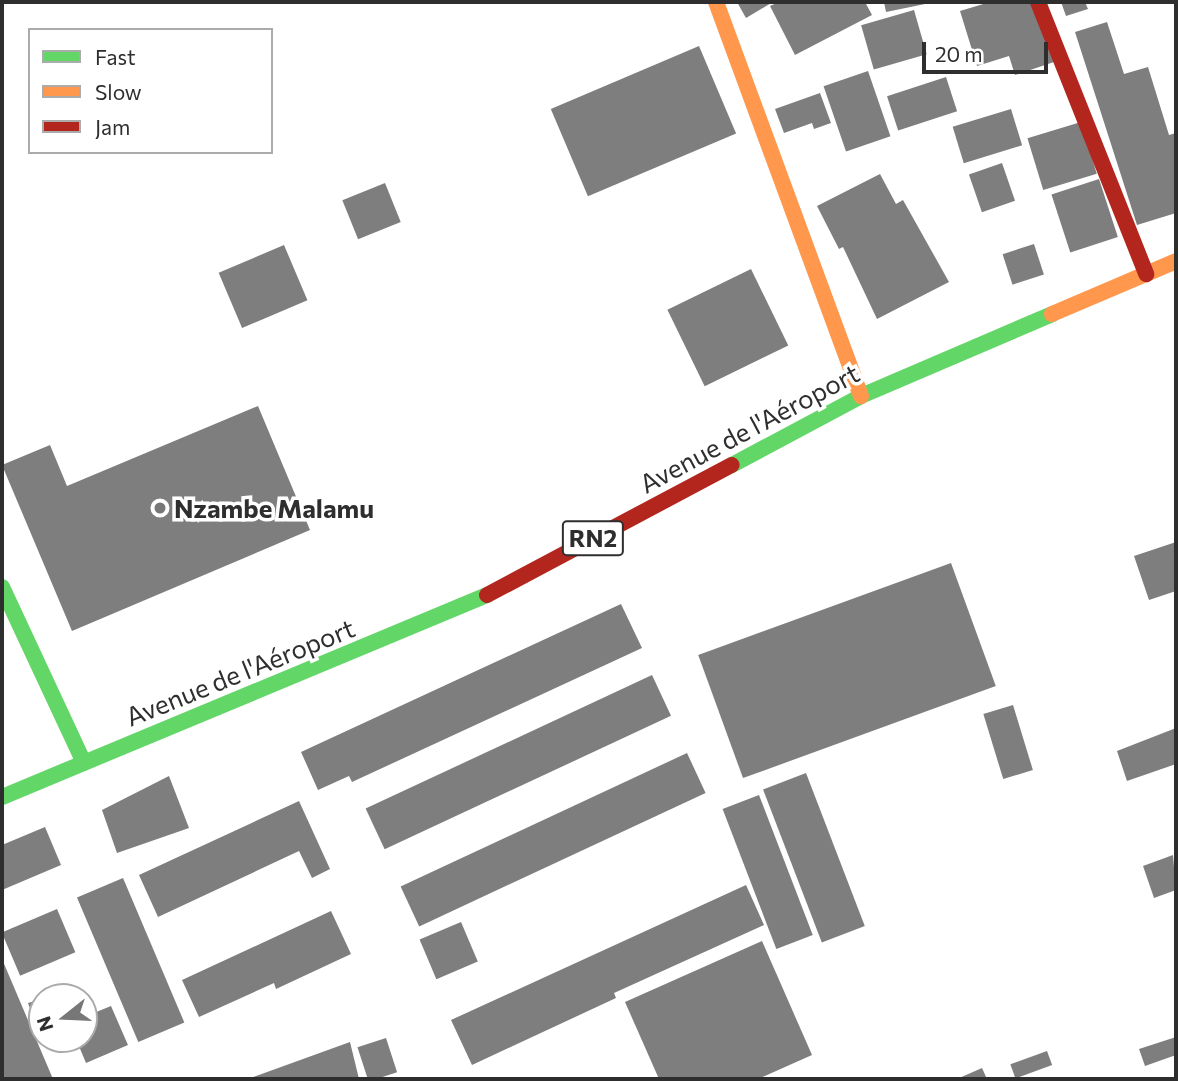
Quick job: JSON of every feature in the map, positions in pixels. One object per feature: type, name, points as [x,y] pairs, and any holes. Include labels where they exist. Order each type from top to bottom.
[{"type":"main road","points":[[716,2],[861,396]]},
{"type":"main road","points":[[1038,2],[1146,274]]},
{"type":"main road","name":"Avenue de l'Aéroport","points":[[2,797],[468,605],[861,396],[1176,261]]},
{"type":"main road","points":[[2,587],[84,763]]},
{"type":"building","points":[[737,2],[773,2],[746,18]]},
{"type":"building","points":[[779,2],[865,2],[872,15],[795,55],[770,6]]},
{"type":"building","points":[[884,2],[930,2],[930,3],[886,12]]},
{"type":"building","points":[[990,2],[1038,2],[1057,61],[1015,75],[1009,56],[977,66],[960,11]]},
{"type":"building","points":[[1061,2],[1085,2],[1088,9],[1066,16]]},
{"type":"building","points":[[914,10],[927,54],[874,69],[861,25]]},
{"type":"building","points":[[1107,22],[1124,74],[1148,67],[1169,135],[1176,133],[1176,213],[1137,225],[1075,32]]},
{"type":"building","points":[[699,46],[736,133],[588,196],[551,109]]},
{"type":"building","points":[[868,71],[890,136],[846,152],[824,86]]},
{"type":"building","points":[[946,77],[957,111],[898,130],[887,96]]},
{"type":"building","points":[[820,93],[831,123],[814,129],[812,123],[784,133],[775,109]]},
{"type":"building","points":[[1011,109],[1022,145],[964,163],[953,127]]},
{"type":"building","points":[[1081,122],[1097,174],[1043,190],[1027,138]]},
{"type":"building","points":[[1002,163],[1015,201],[982,212],[969,174]]},
{"type":"building","points":[[880,174],[896,204],[903,200],[949,282],[877,319],[843,247],[839,249],[817,206]]},
{"type":"building","points":[[1099,179],[1118,237],[1070,252],[1051,194]]},
{"type":"building","points":[[385,183],[401,222],[358,239],[342,200]]},
{"type":"building","points":[[1034,244],[1044,274],[1013,285],[1003,254]]},
{"type":"building","points":[[284,245],[307,300],[242,328],[219,273]]},
{"type":"building","points":[[751,269],[788,345],[705,386],[667,310]]},
{"type":"building","name":"Nzambe Malamu","points":[[258,406],[310,530],[72,631],[2,465],[50,445],[67,486]]},
{"type":"building","points":[[1176,542],[1176,591],[1149,600],[1134,556]]},
{"type":"building","points":[[951,563],[996,686],[743,778],[698,655]]},
{"type":"building","points":[[621,604],[642,648],[352,782],[349,776],[318,790],[301,752]]},
{"type":"building","points":[[652,675],[671,716],[385,849],[366,809]]},
{"type":"building","points":[[1013,705],[1033,770],[1003,779],[983,714]]},
{"type":"building","points":[[1176,728],[1176,764],[1127,781],[1117,751]]},
{"type":"building","points":[[687,753],[706,793],[419,926],[401,887]]},
{"type":"building","points":[[806,773],[865,926],[822,943],[763,789]]},
{"type":"building","points":[[169,776],[189,828],[117,853],[102,810]]},
{"type":"building","points":[[759,795],[813,935],[776,949],[723,809]]},
{"type":"building","points":[[299,801],[330,869],[312,878],[299,851],[158,917],[139,875]]},
{"type":"building","points":[[45,827],[61,865],[2,890],[2,845]]},
{"type":"building","points":[[1173,855],[1176,890],[1154,898],[1143,866]]},
{"type":"building","points":[[123,878],[184,1023],[138,1042],[77,898]]},
{"type":"building","points":[[746,885],[764,925],[614,993],[616,998],[472,1065],[451,1020]]},
{"type":"building","points":[[57,909],[75,952],[20,976],[2,932]]},
{"type":"building","points":[[331,911],[351,954],[276,989],[274,983],[199,1017],[182,980]]},
{"type":"building","points":[[461,922],[478,962],[436,979],[420,940]]},
{"type":"building","points":[[762,941],[812,1055],[758,1079],[659,1079],[625,1002]]},
{"type":"building","points":[[2,959],[28,1020],[28,1053],[42,1053],[53,1079],[5,1079],[2,1072]]},
{"type":"building","points":[[111,1006],[128,1045],[86,1063],[82,1053],[98,1053],[98,1011]]},
{"type":"building","points":[[1176,1037],[1176,1055],[1145,1066],[1139,1049]]},
{"type":"building","points":[[386,1038],[397,1072],[368,1079],[357,1047]]},
{"type":"building","points":[[350,1042],[359,1079],[248,1079]]},
{"type":"building","points":[[1047,1051],[1052,1065],[1015,1078],[1010,1064]]},
{"type":"building","points":[[982,1068],[987,1079],[957,1079]]},
{"type":"traffic: fast","points":[[732,465],[861,396],[1052,314]]},
{"type":"traffic: fast","points":[[2,587],[84,763]]},
{"type":"traffic: fast","points":[[2,797],[487,595]]},
{"type":"traffic: slow","points":[[716,2],[861,396]]},
{"type":"traffic: slow","points":[[1052,314],[1176,261]]},
{"type":"traffic: jam","points":[[1038,2],[1146,274]]},
{"type":"traffic: jam","points":[[487,595],[732,465]]},
{"type":"place","name":"Nzambe Malamu","points":[[160,508]]}]
